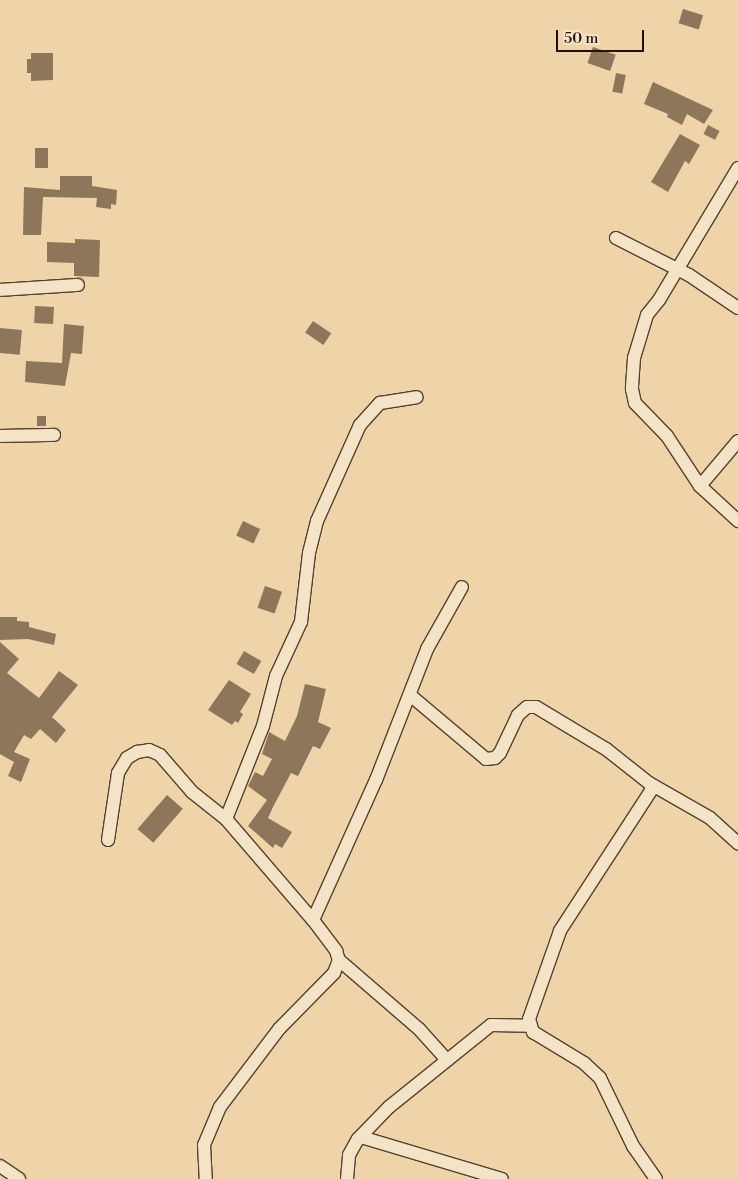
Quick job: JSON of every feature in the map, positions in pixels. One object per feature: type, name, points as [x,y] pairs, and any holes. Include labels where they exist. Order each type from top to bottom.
[{"type":"street","points":[[738,168],[642,325],[632,389],[635,403],[667,436],[700,486],[738,521]]},
{"type":"street","points":[[616,238],[719,292],[738,308]]},
{"type":"street","points":[[0,290],[78,285]]},
{"type":"street","points":[[226,820],[263,726],[276,676],[301,622],[309,553],[317,521],[360,425],[380,403],[417,397]]},
{"type":"street","points":[[0,436],[54,435]]},
{"type":"street","points":[[700,486],[738,441]]},
{"type":"street","points":[[313,920],[376,780],[427,649],[462,587]]},
{"type":"street","points":[[410,695],[486,759],[495,758],[500,753],[518,715],[531,706],[606,749],[654,786],[710,818],[738,843]]},
{"type":"street","points":[[108,840],[118,773],[127,758],[149,750],[160,755],[192,792],[226,820],[313,920],[336,950],[339,960],[419,1029],[447,1060]]},
{"type":"street","points":[[654,786],[560,931],[532,1006],[530,1026],[540,1038],[584,1063],[600,1078],[633,1146],[656,1179]]},
{"type":"street","points":[[206,1179],[204,1145],[220,1107],[279,1029],[334,973],[339,960]]},
{"type":"street","points":[[347,1179],[349,1155],[361,1136],[389,1107],[491,1025],[530,1026]]},
{"type":"street","points":[[361,1136],[502,1179]]},
{"type":"street","points":[[0,1166],[19,1179]]},
{"type":"building","points":[[683,9],[703,15],[699,29],[679,23]]},
{"type":"building","points":[[593,47],[616,55],[610,71],[587,63]]},
{"type":"building","points":[[31,53],[53,53],[53,80],[31,81],[31,73],[27,73],[27,59],[31,59]]},
{"type":"building","points":[[616,73],[626,75],[622,94],[612,92]]},
{"type":"building","points":[[653,82],[713,110],[704,124],[687,114],[682,125],[667,117],[668,114],[644,104]]},
{"type":"building","points":[[708,125],[720,131],[715,140],[703,134]]},
{"type":"building","points":[[680,134],[700,145],[689,164],[685,161],[668,192],[651,182]]},
{"type":"building","points":[[35,148],[48,148],[48,168],[35,168]]},
{"type":"building","points":[[60,176],[92,176],[92,186],[117,190],[116,205],[111,204],[111,209],[96,207],[97,198],[43,197],[41,235],[23,235],[24,187],[60,190]]},
{"type":"building","points":[[75,239],[100,240],[99,277],[74,276],[74,263],[47,262],[47,242],[75,243]]},
{"type":"building","points":[[35,306],[54,307],[53,324],[34,323]]},
{"type":"building","points":[[313,321],[331,333],[323,345],[305,333]]},
{"type":"building","points":[[64,324],[84,326],[82,354],[71,353],[65,386],[25,382],[26,361],[62,363]]},
{"type":"building","points":[[0,328],[22,330],[20,355],[0,353]]},
{"type":"building","points":[[37,416],[46,416],[46,426],[37,426]]},
{"type":"building","points":[[243,521],[260,529],[253,544],[236,536]]},
{"type":"building","points":[[265,586],[282,592],[275,614],[258,608]]},
{"type":"building","points":[[0,617],[17,617],[17,621],[29,622],[29,627],[56,634],[54,645],[28,639],[0,640]]},
{"type":"building","points":[[0,642],[19,659],[7,673],[39,698],[59,671],[78,685],[52,717],[66,730],[56,743],[40,729],[31,739],[24,735],[14,752],[30,759],[21,782],[8,776],[14,762],[0,754]]},
{"type":"building","points":[[244,651],[261,661],[254,674],[237,664]]},
{"type":"building","points":[[229,680],[251,694],[240,712],[243,714],[238,723],[235,721],[232,725],[208,710]]},
{"type":"building","points":[[305,684],[326,689],[318,722],[331,728],[320,749],[313,746],[298,776],[291,773],[273,807],[268,818],[292,832],[282,848],[275,844],[273,848],[248,826],[267,800],[248,786],[255,772],[263,776],[272,759],[262,754],[269,732],[285,741],[297,716]]},
{"type":"building","points":[[167,795],[183,809],[153,843],[137,829]]}]
